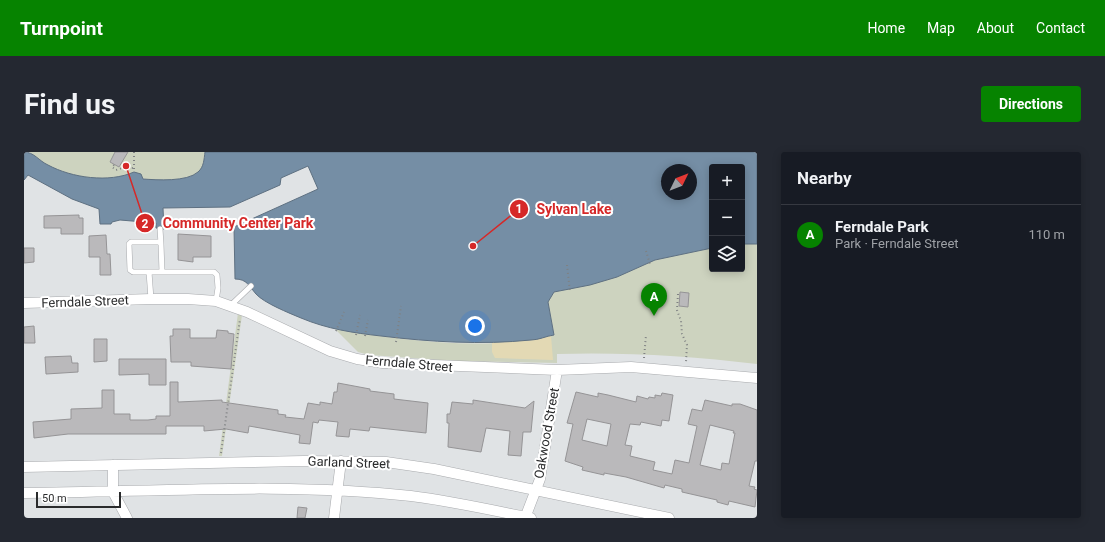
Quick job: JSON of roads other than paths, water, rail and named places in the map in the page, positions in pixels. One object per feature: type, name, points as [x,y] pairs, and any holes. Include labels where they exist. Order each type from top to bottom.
[{"type":"street","name":"Ferndale Street","points":[[24,303],[150,299],[216,301],[242,310],[330,350],[357,359],[383,363],[557,370],[632,367],[757,378]]},
{"type":"street","name":"Oakwood Street","points":[[527,518],[535,490],[540,479],[557,370]]},
{"type":"street","name":"Garland Street","points":[[24,467],[341,461],[403,464],[669,518]]},
{"type":"street","points":[[334,518],[341,461]]},
{"type":"street","points":[[113,465],[113,492],[127,518]]},
{"type":"street","points":[[24,493],[236,490],[338,491],[432,499],[527,518]]},
{"type":"lane","points":[[160,229],[162,272]]},
{"type":"lane","points":[[161,244],[159,242],[131,242],[129,244],[130,270],[133,272],[214,272],[216,275],[218,288],[216,301]]},
{"type":"lane","points":[[149,272],[150,299]]},
{"type":"lane","points":[[230,306],[251,286]]},
{"type":"water","points":[[24,152],[31,153],[45,163],[58,169],[79,176],[102,178],[134,172],[141,174],[143,179],[164,180],[179,179],[198,172],[203,165],[205,152],[757,152],[757,244],[745,244],[745,164],[709,164],[709,249],[655,260],[617,277],[590,285],[554,292],[548,302],[554,335],[534,340],[512,342],[418,340],[351,332],[311,322],[271,304],[256,294],[245,282],[235,279],[234,227],[318,189],[308,166],[281,178],[280,185],[230,207],[163,208],[164,229],[156,228],[156,223],[120,220],[112,222],[111,224],[100,224],[99,209],[72,199],[28,175],[24,180]]},
{"type":"place","name":"Community Center Park","points":[[126,166]]},
{"type":"place","name":"Sylvan Lake","points":[[473,246]]},
{"type":"place","name":"Ferndale Park","points":[[654,316]]}]
